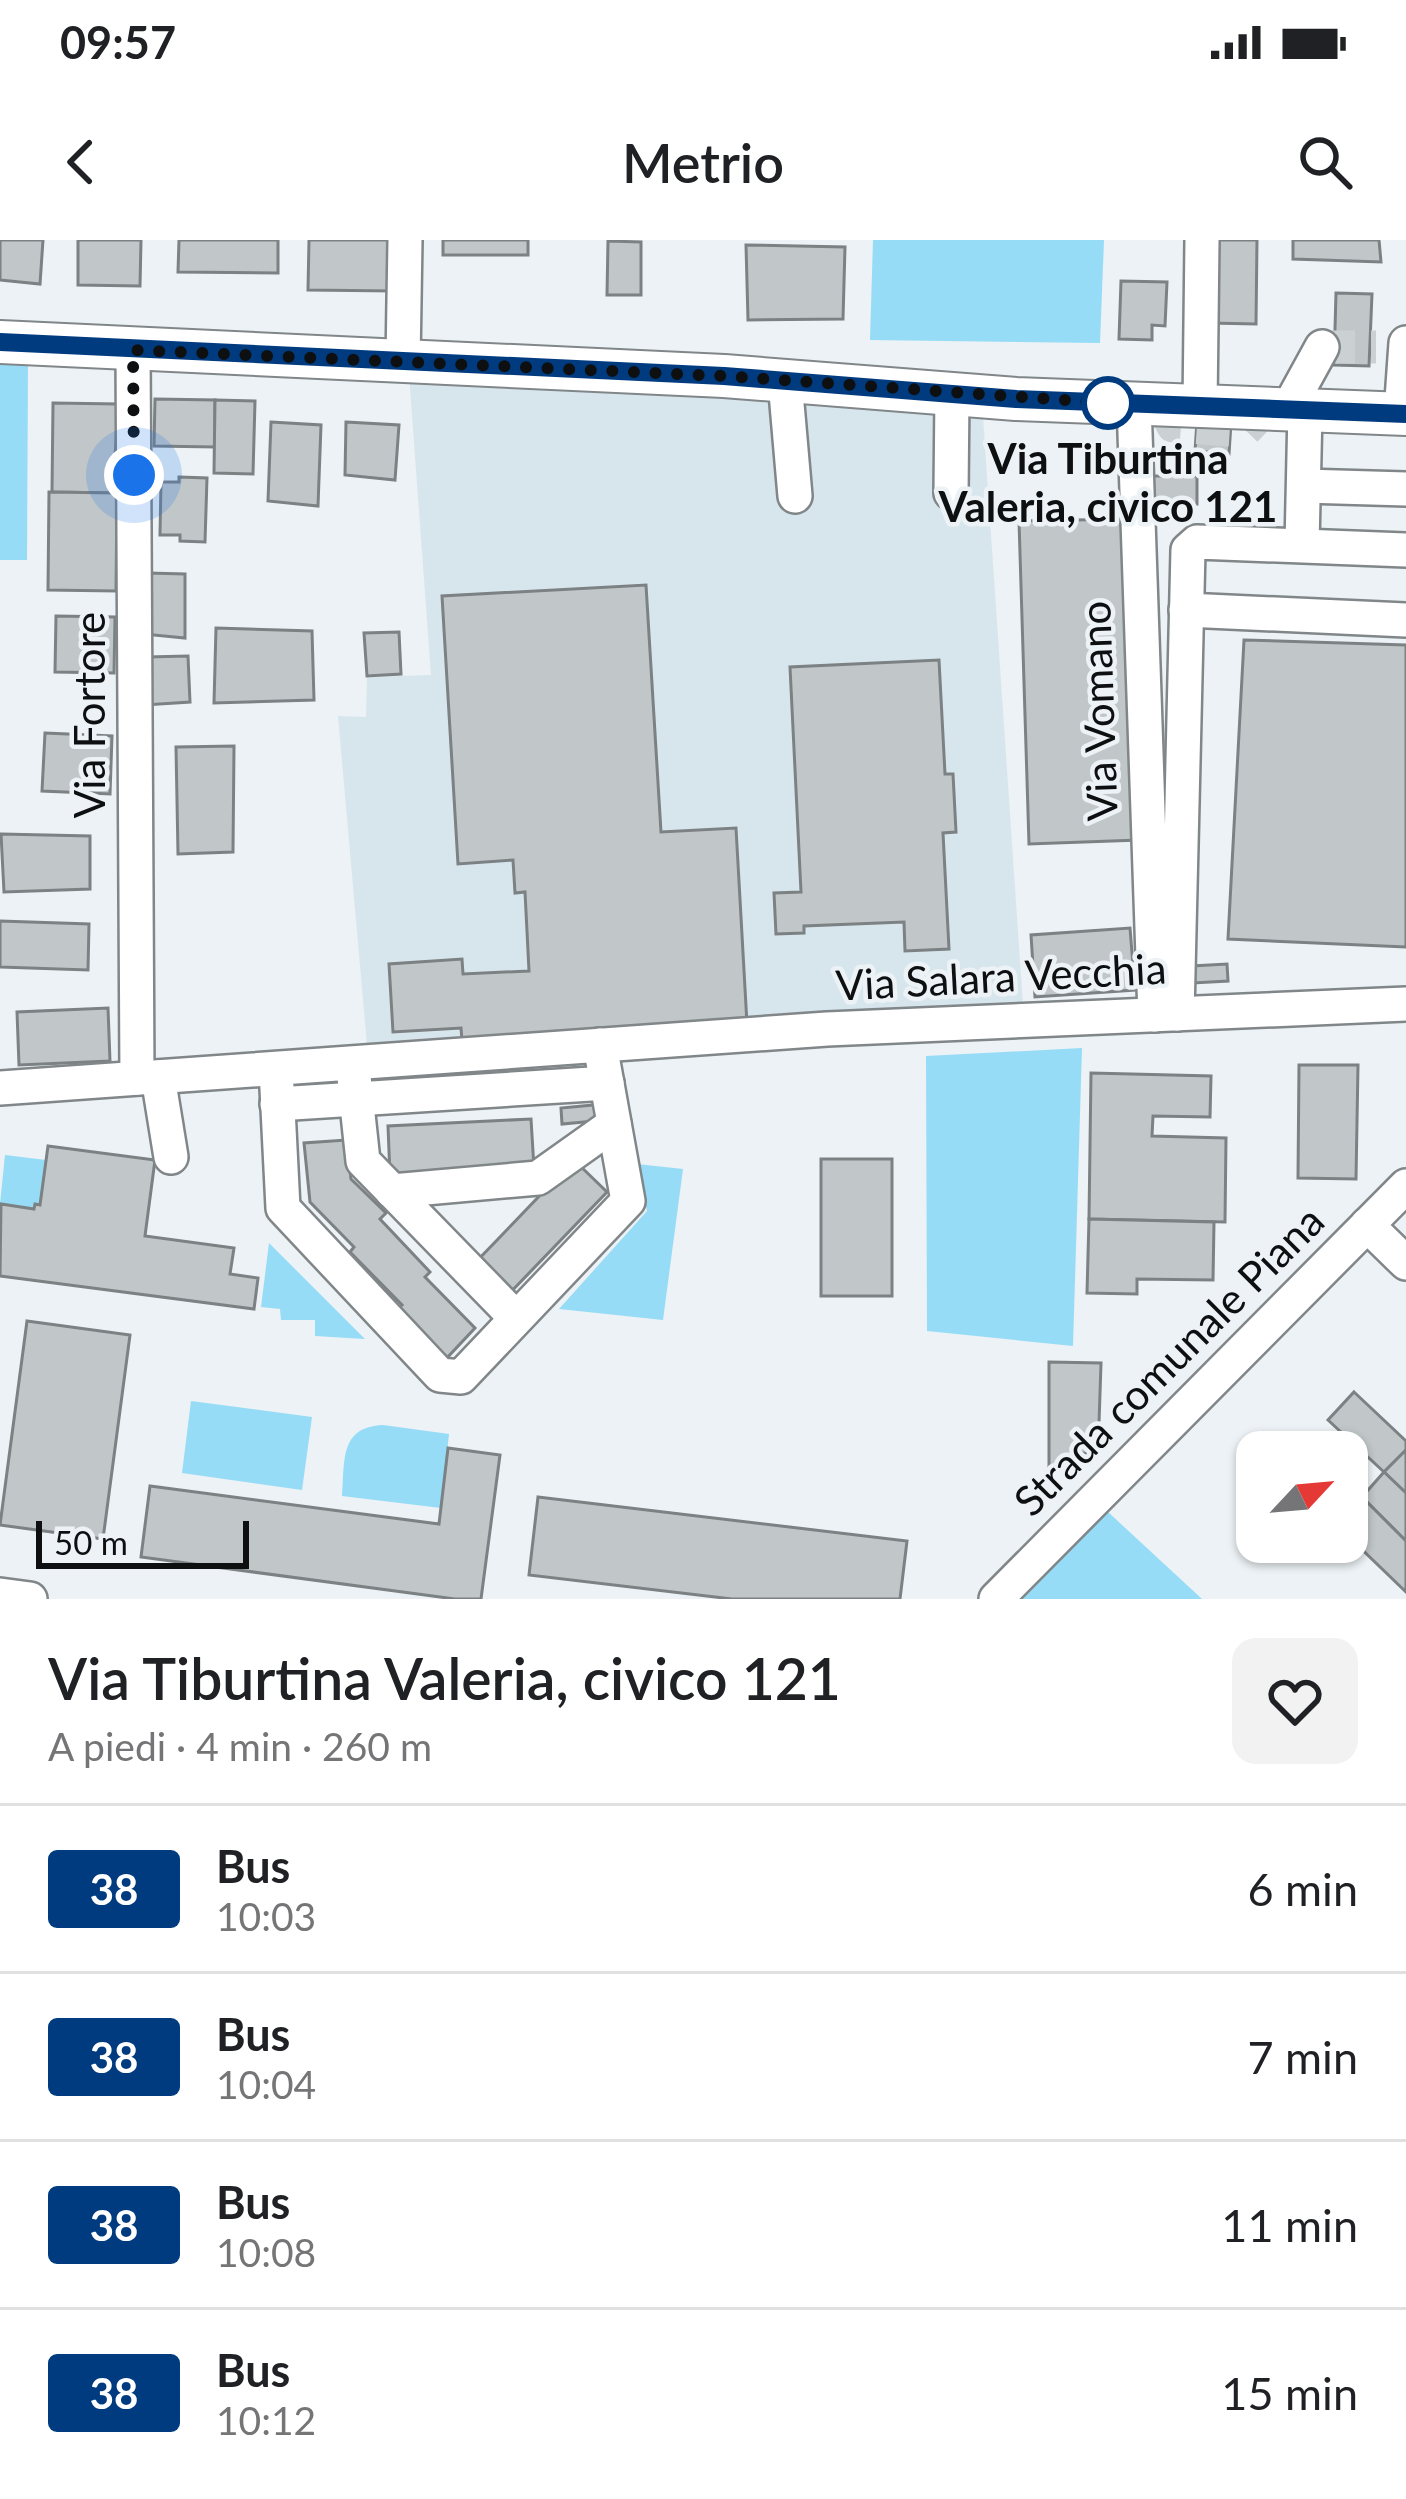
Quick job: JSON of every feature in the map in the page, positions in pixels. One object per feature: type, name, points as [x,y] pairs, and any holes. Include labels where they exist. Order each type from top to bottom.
[{"type":"main road","points":[[0,342],[785,381],[1134,404],[1403,414]]},
{"type":"street","points":[[403,361],[405,240]]},
{"type":"street","points":[[1200,406],[1202,240]]},
{"type":"street","points":[[1396,345],[1403,414]]},
{"type":"street","points":[[1302,545],[1304,486],[1297,410],[1322,347]]},
{"type":"street","name":"Via Fortore","points":[[133,350],[147,1078],[171,1157]]},
{"type":"street","points":[[785,381],[795,496]]},
{"type":"street","points":[[951,493],[952,394]]},
{"type":"street","name":"Via Vomano","points":[[1134,404],[1166,1015]]},
{"type":"street","points":[[1304,486],[1406,489]]},
{"type":"street","points":[[1166,1015],[1188,550],[1197,542],[1406,550]]},
{"type":"street","points":[[1186,610],[1406,620]]},
{"type":"street","name":"Via Salara Vecchia","points":[[0,1088],[827,1029],[1406,1004]]},
{"type":"street","points":[[276,1069],[283,1208],[440,1376],[460,1377],[628,1201],[600,1045]]},
{"type":"street","points":[[352,1063],[363,1161],[516,1318]]},
{"type":"street","points":[[277,1105],[607,1083]]},
{"type":"street","points":[[392,1191],[538,1178],[614,1124]]},
{"type":"street","name":"Strada comunale Piana","points":[[996,1599],[1406,1186]]},
{"type":"street","points":[[1367,1225],[1406,1263]]},
{"type":"street","points":[[0,1595],[30,1599]]},
{"type":"shaded area","points":[[873,240],[1104,240],[1100,343],[870,340]]},
{"type":"shaded area","points":[[0,359],[28,362],[27,560],[0,560]]},
{"type":"shaded area","points":[[409,374],[982,402],[1023,1005],[367,1045],[338,716],[366,717],[367,677],[431,675]]},
{"type":"shaded area","points":[[1082,1048],[1073,1346],[927,1331],[926,1056]]},
{"type":"shaded area","points":[[5,1155],[46,1160],[40,1205],[35,1204],[34,1209],[0,1204]]},
{"type":"shaded area","points":[[637,1164],[683,1169],[663,1320],[559,1309],[647,1211]]},
{"type":"shaded area","points":[[269,1243],[365,1339],[315,1336],[315,1320],[281,1320],[280,1309],[261,1307]]},
{"type":"shaded area","points":[[191,1401],[312,1417],[302,1490],[182,1473]]},
{"type":"shaded area","points":[[369,1427],[449,1434],[441,1508],[342,1496],[351,1439]]},
{"type":"shaded area","points":[[1108,1512],[1202,1599],[1020,1599]]},
{"type":"building","points":[[0,240],[43,240],[40,284],[0,280]]},
{"type":"building","points":[[78,240],[141,240],[140,286],[78,285]]},
{"type":"building","points":[[179,240],[278,240],[278,273],[178,272]]},
{"type":"building","points":[[309,240],[395,240],[394,291],[308,290]]},
{"type":"building","points":[[443,240],[528,240],[528,255],[443,255]]},
{"type":"building","points":[[1210,240],[1257,240],[1256,324],[1209,323]]},
{"type":"building","points":[[1293,240],[1379,240],[1381,262],[1293,259]]},
{"type":"building","points":[[608,241],[641,242],[641,295],[607,295]]},
{"type":"building","points":[[746,245],[845,247],[843,319],[748,320]]},
{"type":"building","points":[[1121,281],[1167,282],[1165,326],[1152,325],[1152,340],[1119,339]]},
{"type":"building","points":[[1336,293],[1372,294],[1369,366],[1334,365]]},
{"type":"building","points":[[155,399],[215,400],[215,447],[154,446]]},
{"type":"building","points":[[215,400],[255,401],[253,474],[214,473]]},
{"type":"building","points":[[53,403],[118,404],[113,493],[52,492]]},
{"type":"building","points":[[1197,421],[1231,423],[1229,454],[1195,451]]},
{"type":"building","points":[[271,422],[321,425],[318,506],[268,501]]},
{"type":"building","points":[[346,422],[399,425],[395,480],[345,475]]},
{"type":"building","points":[[1150,476],[1197,476],[1197,504],[1150,505]]},
{"type":"building","points":[[179,477],[207,478],[205,542],[160,535],[161,482],[179,482]]},
{"type":"building","points":[[49,492],[117,493],[116,591],[48,590]]},
{"type":"building","points":[[1129,519],[1139,840],[1029,844],[1019,521]]},
{"type":"building","points":[[147,573],[185,574],[185,638],[143,634]]},
{"type":"building","points":[[646,585],[661,832],[736,828],[747,1024],[462,1040],[461,1028],[393,1032],[389,964],[462,959],[463,974],[529,971],[525,892],[515,893],[513,860],[458,864],[442,596]]},
{"type":"building","points":[[56,616],[115,617],[114,673],[55,672]]},
{"type":"building","points":[[216,628],[312,631],[314,700],[214,703]]},
{"type":"building","points":[[399,632],[401,674],[367,676],[364,633]]},
{"type":"building","points":[[1244,640],[1406,645],[1406,947],[1228,939]]},
{"type":"building","points":[[188,656],[190,702],[145,705],[147,657]]},
{"type":"building","points":[[939,660],[945,774],[953,774],[956,832],[943,833],[949,949],[905,951],[904,922],[804,926],[804,933],[776,934],[774,893],[801,892],[790,667]]},
{"type":"building","points":[[45,733],[112,736],[110,794],[42,791]]},
{"type":"building","points":[[234,746],[233,852],[178,854],[176,747]]},
{"type":"building","points":[[1,834],[90,836],[90,889],[4,892]]},
{"type":"building","points":[[0,921],[89,924],[88,970],[0,967]]},
{"type":"building","points":[[1130,928],[1135,990],[1035,997],[1031,935]]},
{"type":"building","points":[[1227,964],[1228,981],[1193,983],[1192,966]]},
{"type":"building","points":[[108,1008],[110,1061],[19,1065],[17,1012]]},
{"type":"building","points":[[1299,1065],[1358,1065],[1356,1179],[1298,1178]]},
{"type":"building","points":[[1091,1073],[1211,1076],[1210,1117],[1153,1116],[1152,1136],[1226,1138],[1225,1222],[1089,1219]]},
{"type":"building","points":[[604,1104],[606,1120],[562,1124],[561,1108]]},
{"type":"building","points":[[531,1119],[534,1168],[390,1176],[388,1126]]},
{"type":"building","points":[[346,1140],[351,1179],[386,1213],[380,1219],[430,1272],[425,1277],[475,1328],[444,1361],[395,1311],[402,1305],[310,1202],[304,1143]]},
{"type":"building","points":[[48,1146],[155,1160],[145,1236],[234,1248],[230,1274],[258,1278],[254,1309],[0,1276],[1,1204],[34,1209],[35,1204],[40,1205]]},
{"type":"building","points":[[821,1159],[892,1159],[892,1296],[821,1296]]},
{"type":"building","points":[[574,1160],[607,1192],[507,1296],[474,1264]]},
{"type":"building","points":[[1089,1219],[1214,1222],[1213,1280],[1137,1279],[1137,1294],[1087,1293]]},
{"type":"building","points":[[27,1321],[130,1335],[103,1539],[0,1525]]},
{"type":"building","points":[[1049,1362],[1101,1363],[1098,1454],[1071,1452],[1070,1470],[1049,1470]]},
{"type":"building","points":[[1354,1392],[1406,1441],[1406,1450],[1384,1472],[1368,1457],[1368,1431],[1340,1431],[1328,1420]]},
{"type":"building","points":[[448,1448],[500,1455],[481,1599],[141,1557],[150,1486],[439,1524]]},
{"type":"building","points":[[1406,1450],[1406,1493],[1384,1472]]},
{"type":"building","points":[[1384,1472],[1406,1493],[1406,1541],[1368,1503],[1368,1490]]},
{"type":"building","points":[[538,1497],[907,1541],[900,1599],[732,1599],[529,1575]]},
{"type":"building","points":[[1368,1503],[1406,1541],[1406,1592],[1368,1555]]},
{"type":"tunnel","points":[[1322,347],[1376,347]]},
{"type":"tunnel","points":[[1161,404],[1173,426],[1245,431],[1266,409]]},
{"type":"bus line","name":"38","points":[[0,342],[724,376],[1016,399],[1406,414]]},
{"type":"place","name":"Via Tiburtina Valeria, civico 121","points":[[1108,403]]},
{"type":"route","points":[[134,475],[133,350],[724,376],[1108,403]]}]
